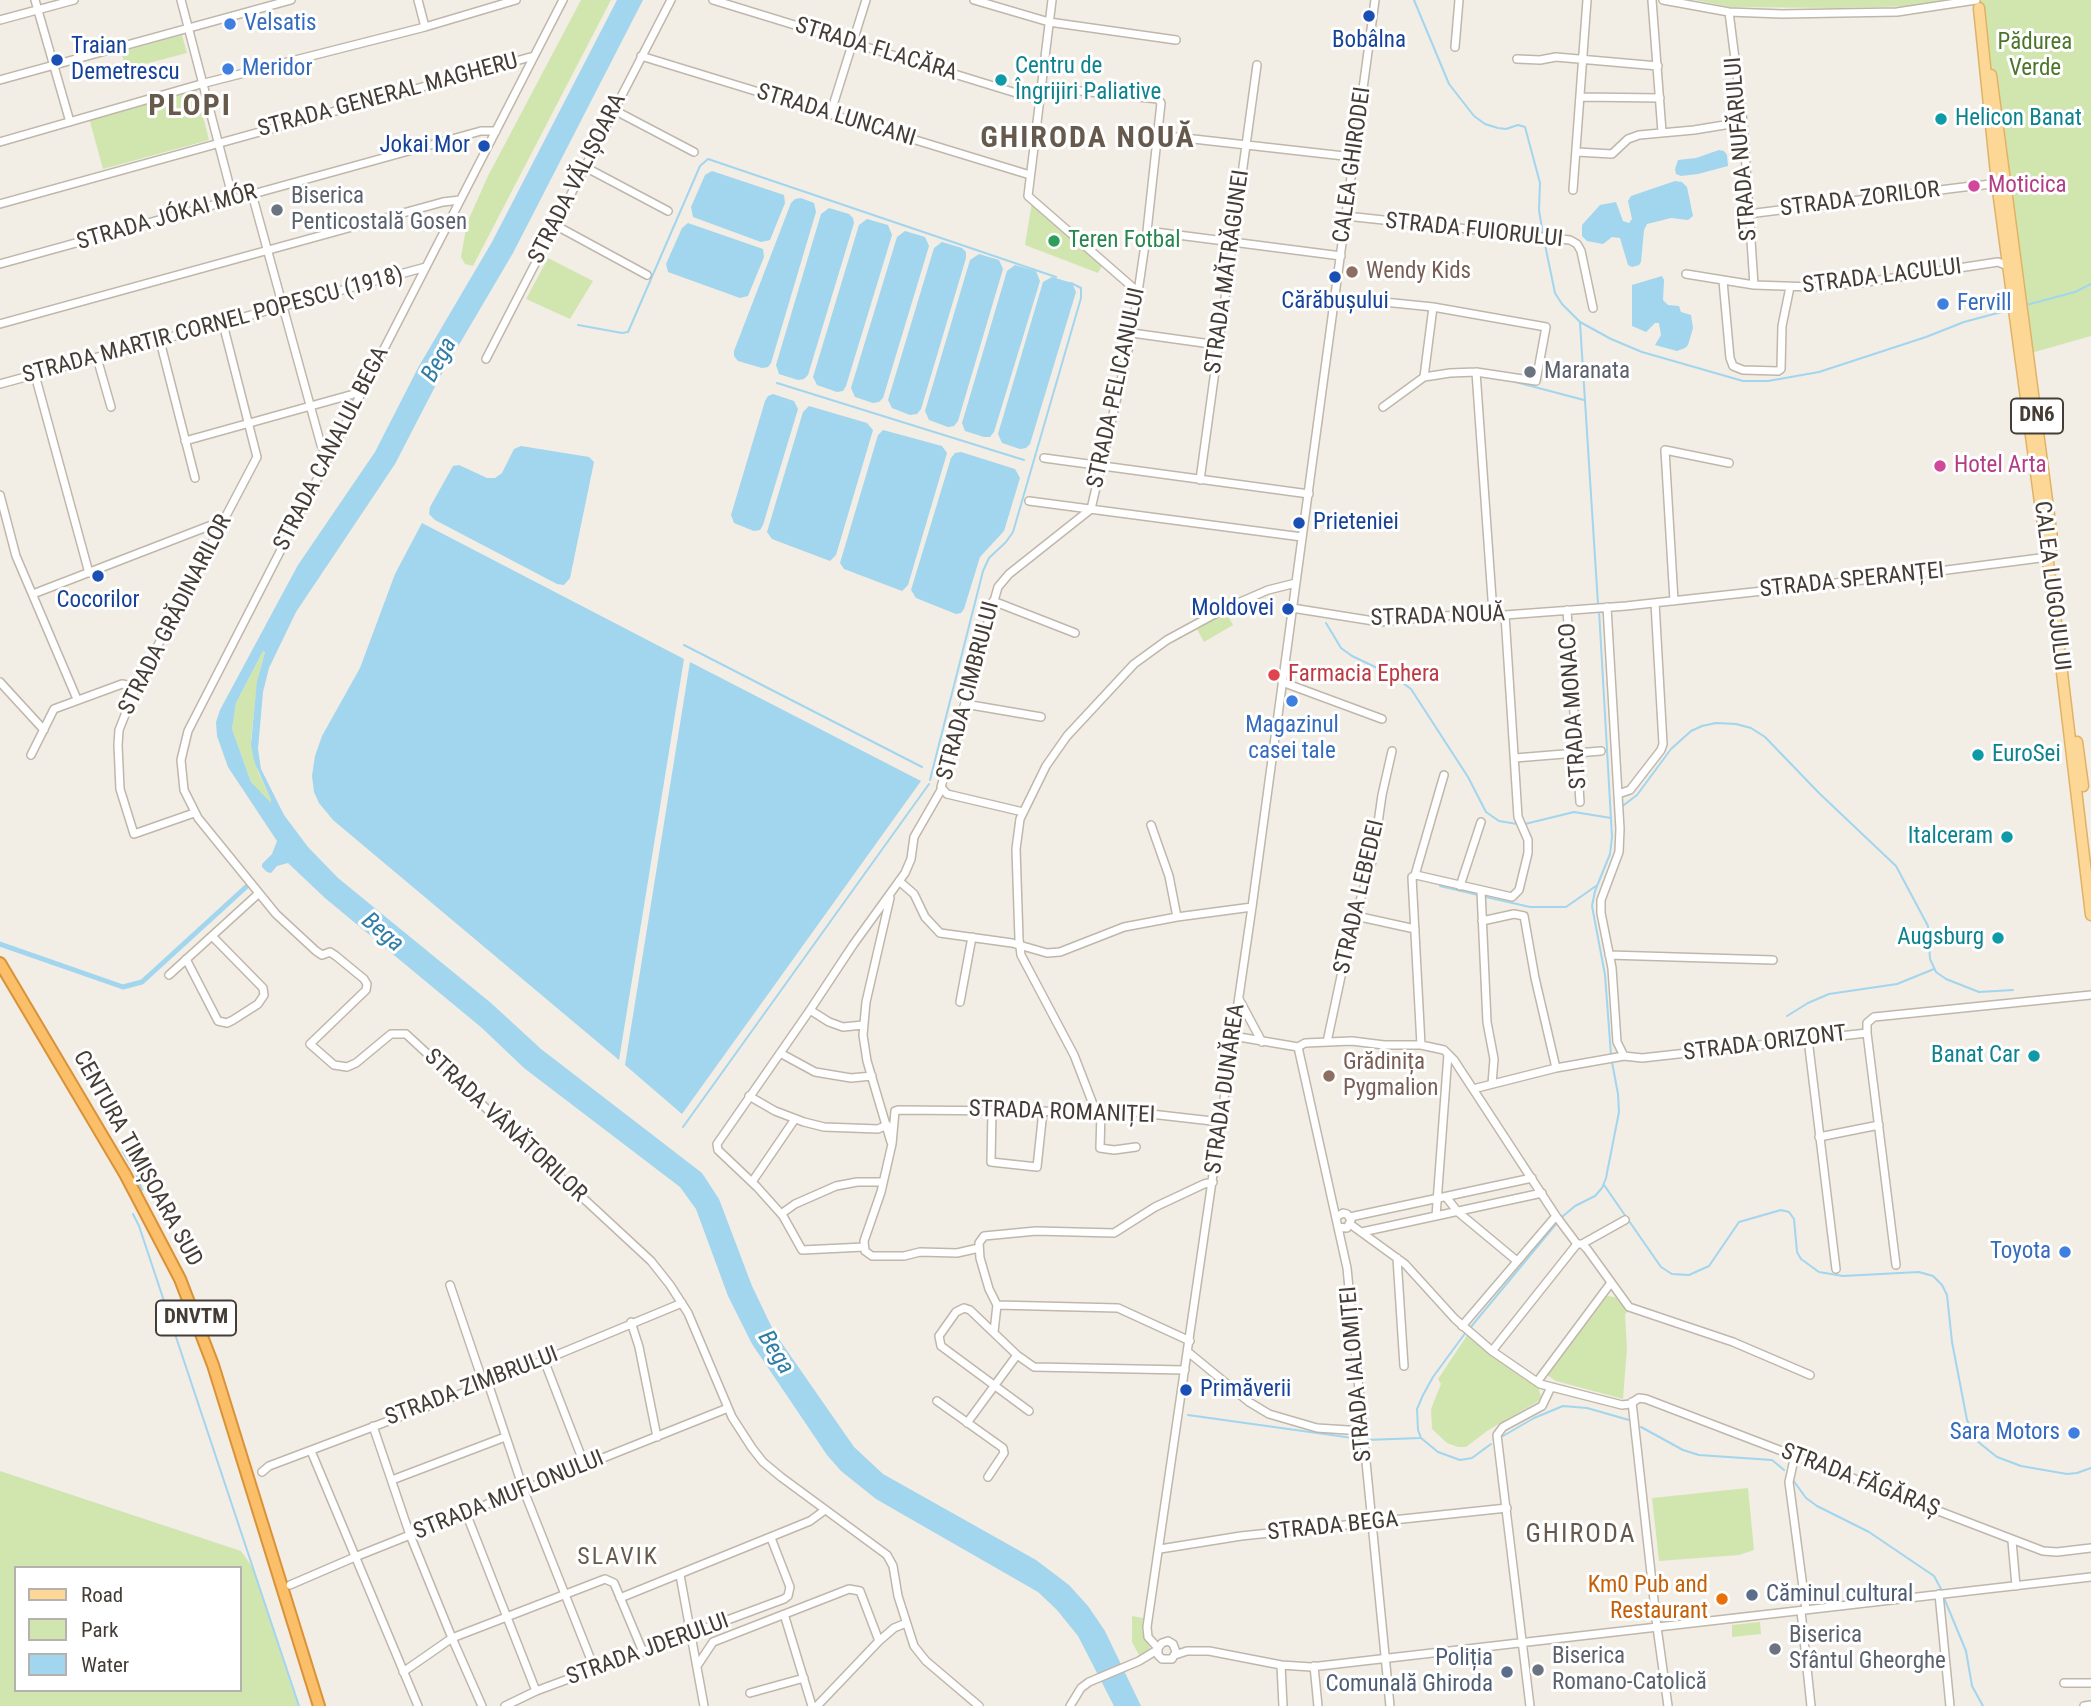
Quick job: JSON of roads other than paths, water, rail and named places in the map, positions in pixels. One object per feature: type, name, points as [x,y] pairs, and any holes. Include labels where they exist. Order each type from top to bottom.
[{"type":"highway","name":"CENTURA TIMIȘOARA SUD","points":[[0,962],[120,1164],[180,1279],[213,1365],[319,1706]]},
{"type":"main road","name":"CALEA LUGOJULUI","points":[[1978,3],[2006,253],[2003,264],[2048,557],[2091,915]]},
{"type":"main road","name":"CALEA LUGOJULUI","points":[[1978,3],[1986,31],[2043,460],[2091,859]]},
{"type":"street","points":[[36,0],[71,122]]},
{"type":"street","points":[[0,20],[74,0]]},
{"type":"street","points":[[181,0],[186,28],[233,199]]},
{"type":"street","points":[[0,80],[291,0]]},
{"type":"street","points":[[418,0],[425,27]]},
{"type":"street","points":[[0,142],[201,84],[425,27],[516,0]]},
{"type":"street","name":"STRADA CANALUL BEGA","points":[[310,1044],[367,988],[364,979],[330,952],[322,955],[281,919],[258,894],[194,813],[181,775],[181,754],[185,738],[563,0]]},
{"type":"street","name":"STRADA VĂLIȘOARA","points":[[486,359],[671,0]]},
{"type":"street","name":"STRADA FLACĂRA","points":[[713,0],[1040,100]]},
{"type":"street","points":[[831,115],[866,0]]},
{"type":"street","points":[[974,0],[1049,22],[1175,40]]},
{"type":"street","points":[[1052,0],[1028,196],[1138,292]]},
{"type":"street","name":"CALEA GHIRODEI","points":[[1302,537],[1376,0]]},
{"type":"street","points":[[1455,47],[1459,0]]},
{"type":"street","points":[[1573,190],[1587,0]]},
{"type":"street","points":[[1652,0],[1661,132]]},
{"type":"street","points":[[1663,0],[1729,12],[1782,14],[1897,12],[1978,3]]},
{"type":"street","name":"STRADA NUFĂRULUI","points":[[1729,12],[1743,122],[1754,285]]},
{"type":"street","name":"STRADA GENERAL MAGHERU","points":[[0,204],[534,56]]},
{"type":"street","name":"STRADA LUNCANI","points":[[641,56],[1030,175]]},
{"type":"street","points":[[1517,59],[1556,57],[1658,66]]},
{"type":"street","name":"STRADA MĂTRĂGUNEI","points":[[1200,480],[1257,65]]},
{"type":"street","name":"STRADA PELICANULUI","points":[[1041,87],[1160,100],[1147,231],[1132,332],[1091,509]]},
{"type":"street","points":[[1581,97],[1660,98]]},
{"type":"street","points":[[614,110],[694,152]]},
{"type":"street","points":[[1577,152],[1612,154],[1630,138],[1743,122]]},
{"type":"street","name":"STRADA JÓKAI MÓR","points":[[0,264],[481,131],[496,131]]},
{"type":"street","points":[[1158,135],[1353,157]]},
{"type":"street","points":[[584,167],[667,211]]},
{"type":"street","name":"STRADA ZORILOR","points":[[1748,214],[1997,183]]},
{"type":"street","points":[[252,194],[321,445],[328,457]]},
{"type":"street","points":[[0,324],[443,202],[460,200]]},
{"type":"street","name":"STRADA FUIORULUI","points":[[1346,216],[1570,240],[1579,247],[1594,308]]},
{"type":"street","points":[[555,225],[647,275]]},
{"type":"street","points":[[1147,231],[1341,256]]},
{"type":"street","name":"STRADA LACULUI","points":[[1686,274],[1754,285],[1790,287],[1860,283],[2003,264]]},
{"type":"street","name":"STRADA MARTIR CORNEL POPESCU (1918)","points":[[0,384],[425,267]]},
{"type":"street","points":[[1724,281],[1730,359],[1733,366],[1743,370],[1770,372],[1781,369],[1782,326],[1790,287]]},
{"type":"street","points":[[1335,297],[1433,307],[1542,324],[1546,327],[1536,381],[1476,372],[1424,377],[1383,407]]},
{"type":"street","points":[[1424,377],[1433,307]]},
{"type":"street","points":[[223,324],[249,424]]},
{"type":"street","points":[[1132,332],[1218,345]]},
{"type":"street","points":[[160,341],[195,478]]},
{"type":"street","points":[[97,358],[111,407]]},
{"type":"street","points":[[1476,372],[1493,613]]},
{"type":"street","points":[[35,375],[89,573]]},
{"type":"street","points":[[185,441],[361,392]]},
{"type":"street","name":"STRADA GRĂDINARILOR","points":[[194,813],[134,834],[120,789],[117,757],[119,730],[136,687],[255,462],[256,452],[249,424]]},
{"type":"street","points":[[1674,601],[1665,450],[1729,463]]},
{"type":"street","points":[[1044,458],[1309,494]]},
{"type":"street","points":[[0,495],[16,556],[77,699]]},
{"type":"street","points":[[1029,501],[1302,537]]},
{"type":"street","name":"STRADA CIMBRULUI","points":[[1023,812],[950,795],[941,790],[998,587],[1009,574],[1091,509]]},
{"type":"street","points":[[33,594],[223,521]]},
{"type":"street","name":"STRADA DUNĂREA","points":[[1186,1651],[1168,1641],[1159,1650],[1150,1639],[1147,1628],[1213,1182],[1302,537]]},
{"type":"street","name":"STRADA SPERANȚEI","points":[[1607,607],[1908,575],[2048,557]]},
{"type":"street","points":[[1136,1147],[1114,1150],[1100,1148],[1099,1112],[1074,1055],[1023,958],[1019,945],[1017,830],[1046,766],[1067,736],[1104,694],[1144,656],[1181,632],[1232,605],[1268,590],[1296,583]]},
{"type":"street","points":[[993,601],[1075,633]]},
{"type":"street","points":[[1618,794],[1630,790],[1663,744],[1655,603]]},
{"type":"street","points":[[1607,607],[1619,852],[1601,900],[1601,924],[1609,955],[1617,1042],[1624,1056]]},
{"type":"street","name":"STRADA NOUĂ","points":[[1292,608],[1380,622],[1607,607]]},
{"type":"street","name":"STRADA MONACO","points":[[1567,610],[1580,802]]},
{"type":"street","points":[[1415,875],[1509,897],[1519,890],[1529,846],[1518,817],[1505,615]]},
{"type":"street","points":[[0,682],[44,730]]},
{"type":"street","points":[[1282,682],[1382,719]]},
{"type":"street","points":[[31,755],[54,709],[122,684],[136,687]]},
{"type":"street","points":[[965,704],[1041,717]]},
{"type":"street","name":"STRADA LEBEDEI","points":[[1327,1042],[1356,916],[1373,858],[1382,795],[1392,751]]},
{"type":"street","points":[[1515,758],[1601,751]]},
{"type":"street","points":[[1421,1045],[1412,880],[1444,775]]},
{"type":"street","points":[[864,1247],[802,1250],[781,1214],[717,1147],[718,1140],[891,894],[911,859],[914,836],[941,790]]},
{"type":"street","points":[[1460,886],[1481,822]]},
{"type":"street","points":[[1151,825],[1168,876],[1177,917]]},
{"type":"street","points":[[899,881],[914,894],[926,917],[940,933],[1019,945],[1044,953],[1056,953],[1124,927],[1252,907]]},
{"type":"street","points":[[1481,891],[1487,1022],[1494,1059],[1492,1084]]},
{"type":"street","points":[[169,975],[258,894]]},
{"type":"street","points":[[891,894],[863,1025],[872,1076],[892,1144]]},
{"type":"street","points":[[1482,920],[1514,914],[1524,916],[1556,1068]]},
{"type":"street","points":[[1356,916],[1415,929]]},
{"type":"street","points":[[186,959],[218,1021],[227,1023],[258,1004],[264,995],[263,988],[212,936]]},
{"type":"street","points":[[960,1002],[972,937]]},
{"type":"street","points":[[1609,955],[1773,960]]},
{"type":"street","name":"STRADA ORIZONT","points":[[1473,1089],[1556,1068],[1624,1056],[1642,1058],[1867,1032],[1867,1023],[1874,1017],[2091,995]]},
{"type":"street","points":[[1238,998],[1262,1042]]},
{"type":"street","points":[[810,1010],[828,1022],[843,1027],[863,1025]]},
{"type":"street","points":[[1867,1032],[1896,1265]]},
{"type":"street","name":"STRADA VÂNĂTORILOR","points":[[310,1044],[334,1065],[341,1067],[351,1066],[391,1034],[401,1033],[412,1038],[642,1253],[664,1276],[682,1303],[728,1408],[740,1431],[763,1462],[891,1559],[914,1646],[926,1661],[979,1706]]},
{"type":"street","points":[[1233,1036],[1298,1048],[1305,1043],[1327,1042],[1421,1045],[1444,1050],[1473,1089],[1556,1216],[1629,1307],[1733,1342],[1810,1375]]},
{"type":"street","points":[[1808,1039],[1836,1269]]},
{"type":"street","name":"STRADA IALOMIȚEI","points":[[1298,1048],[1349,1286],[1390,1706]]},
{"type":"street","points":[[780,1053],[815,1072],[851,1078],[872,1076]]},
{"type":"street","points":[[1436,1216],[1435,1199],[1448,1053]]},
{"type":"street","points":[[750,1096],[795,1119],[838,1129],[885,1127],[900,1109]]},
{"type":"street","name":"STRADA ROMANIȚEI","points":[[880,1108],[1133,1112],[1221,1122]]},
{"type":"street","points":[[992,1110],[991,1162],[1037,1167],[1042,1111]]},
{"type":"street","points":[[894,1118],[892,1144],[865,1251],[872,1256],[912,1255],[920,1252],[945,1254],[979,1248]]},
{"type":"street","points":[[752,1182],[795,1119]]},
{"type":"street","points":[[1819,1137],[1879,1125]]},
{"type":"street","points":[[1338,1227],[1343,1229],[1350,1220],[1532,1178]]},
{"type":"street","points":[[781,1214],[795,1204],[836,1186],[858,1182],[883,1182]]},
{"type":"street","points":[[996,1334],[997,1305],[984,1273],[979,1248],[981,1239],[987,1234],[1050,1231],[1114,1233],[1155,1207],[1213,1182]]},
{"type":"street","points":[[1362,1233],[1542,1193]]},
{"type":"street","points":[[1446,1197],[1458,1212],[1517,1261]]},
{"type":"street","points":[[1336,1217],[1343,1213],[1350,1220]]},
{"type":"street","points":[[1465,1329],[1517,1261],[1556,1216]]},
{"type":"street","name":"STRADA FĂGĂRAȘ","points":[[1350,1220],[1362,1233],[1416,1274],[1465,1329],[1492,1352],[1537,1382],[1622,1405],[1644,1398],[2012,1541],[2050,1552],[2091,1548]]},
{"type":"street","points":[[1492,1352],[1579,1244],[1625,1220]]},
{"type":"street","points":[[1397,1258],[1404,1366]]},
{"type":"street","points":[[1537,1382],[1610,1284]]},
{"type":"street","points":[[450,1285],[524,1491],[595,1670]]},
{"type":"street","name":"STRADA ZIMBRULUI","points":[[262,1472],[268,1466],[486,1384],[682,1303]]},
{"type":"street","points":[[997,1305],[1118,1308],[1190,1341]]},
{"type":"street","points":[[1029,1411],[941,1346],[939,1342],[942,1330],[956,1312],[964,1308],[970,1310],[1030,1365],[1185,1370]]},
{"type":"street","points":[[631,1322],[639,1347],[657,1437]]},
{"type":"street","points":[[1188,1352],[1249,1402],[1269,1414],[1317,1428],[1363,1437]]},
{"type":"street","points":[[967,1423],[1017,1355]]},
{"type":"street","points":[[544,1360],[585,1466]]},
{"type":"street","points":[[1530,1706],[1497,1432],[1542,1406],[1551,1387]]},
{"type":"street","points":[[937,1401],[1004,1450],[988,1477]]},
{"type":"street","points":[[1632,1402],[1668,1706]]},
{"type":"street","name":"STRADA MUFLONULUI","points":[[290,1586],[355,1557],[728,1408]]},
{"type":"street","points":[[373,1426],[410,1535],[482,1706]]},
{"type":"street","points":[[392,1480],[505,1437]]},
{"type":"street","points":[[311,1451],[418,1706]]},
{"type":"street","points":[[1795,1455],[1789,1482],[1804,1611],[1811,1706]]},
{"type":"street","name":"STRADA BEGA","points":[[1160,1549],[1241,1536],[1507,1508]]},
{"type":"street","points":[[620,1598],[771,1538],[810,1521],[825,1510]]},
{"type":"street","points":[[466,1513],[537,1691]]},
{"type":"street","name":"STRADA JDERULUI","points":[[505,1706],[537,1691],[784,1599],[790,1591],[789,1583],[771,1538]]},
{"type":"street","points":[[2012,1541],[2016,1586]]},
{"type":"street","points":[[680,1575],[704,1706]]},
{"type":"street","points":[[1070,1706],[1081,1688],[1089,1682],[1159,1650],[1167,1660],[1186,1651],[1209,1651],[1281,1665],[1314,1666],[2091,1577]]},
{"type":"street","points":[[403,1672],[452,1638],[601,1580],[610,1579],[643,1652]]},
{"type":"street","points":[[697,1667],[713,1642],[849,1589],[860,1591],[880,1641]]},
{"type":"street","points":[[1939,1594],[1950,1706]]},
{"type":"street","points":[[784,1614],[814,1706],[894,1628],[906,1623]]},
{"type":"street","points":[[1175,1646],[1175,1655]]},
{"type":"street","points":[[1281,1665],[1283,1706]]},
{"type":"street","points":[[1314,1666],[1318,1706]]},
{"type":"street","points":[[750,1693],[804,1678]]},
{"type":"street","points":[[2064,1684],[2091,1683]]},
{"type":"street","points":[[2084,1706],[2091,1704]]},
{"type":"water","name":"Bega","points":[[617,0],[643,0],[513,253],[440,377],[395,464],[296,612],[269,668],[263,692],[258,749],[261,769],[284,815],[308,847],[338,878],[491,1003],[541,1049],[702,1173],[719,1199],[752,1286],[774,1332],[854,1447],[883,1474],[1036,1560],[1069,1585],[1105,1631],[1141,1706],[1114,1706],[1078,1636],[1038,1592],[876,1499],[841,1471],[827,1455],[752,1344],[728,1296],[696,1209],[680,1187],[524,1068],[482,1028],[325,898],[288,863],[277,866],[271,873],[262,867],[272,854],[277,841],[228,767],[217,736],[216,722],[220,710],[298,565],[375,452],[419,366],[492,242]],"holes":[[[263,651],[265,652],[257,681],[251,744],[254,761],[271,803],[251,782],[232,729],[236,703]]]},
{"type":"water","points":[[1719,150],[1727,155],[1728,166],[1698,174],[1676,174],[1678,160],[1696,158]]},
{"type":"water","points":[[712,171],[784,195],[785,203],[770,240],[761,242],[693,217],[691,207],[705,175]]},
{"type":"water","points":[[1675,181],[1682,182],[1687,187],[1693,216],[1688,220],[1671,218],[1647,224],[1639,265],[1628,265],[1620,238],[1612,237],[1603,244],[1587,241],[1582,236],[1582,225],[1600,205],[1616,202],[1623,221],[1629,223],[1632,219],[1628,201],[1631,196]]},
{"type":"water","points":[[801,198],[814,203],[816,212],[771,363],[762,368],[738,361],[734,351],[791,203]]},
{"type":"water","points":[[829,208],[849,214],[854,223],[808,375],[798,380],[779,374],[776,365],[821,214]]},
{"type":"water","points":[[867,219],[888,225],[892,235],[846,386],[843,391],[837,392],[817,385],[813,377],[859,225]]},
{"type":"water","points":[[688,223],[763,249],[764,257],[748,296],[740,298],[668,272],[666,264],[682,228]]},
{"type":"water","points":[[905,231],[925,237],[929,246],[883,398],[873,403],[855,397],[851,388],[897,237]]},
{"type":"water","points":[[942,242],[962,248],[966,252],[966,258],[921,409],[917,414],[910,415],[892,408],[888,400],[934,248]]},
{"type":"water","points":[[979,254],[999,260],[1003,269],[958,421],[954,426],[948,427],[929,420],[925,411],[970,260]]},
{"type":"water","points":[[1015,265],[1036,271],[1040,281],[994,432],[990,437],[984,437],[965,431],[962,423],[1007,271]]},
{"type":"water","points":[[1662,276],[1663,300],[1668,305],[1679,306],[1681,312],[1691,315],[1693,328],[1688,345],[1677,351],[1655,345],[1661,335],[1659,323],[1655,323],[1646,332],[1632,326],[1632,285]]},
{"type":"water","points":[[1052,277],[1072,283],[1076,292],[1030,444],[1020,449],[1002,443],[998,434],[1043,282]]},
{"type":"water","points":[[773,394],[794,401],[798,409],[763,525],[760,530],[754,531],[734,523],[731,515],[765,401]]},
{"type":"water","points":[[809,406],[867,423],[873,430],[836,555],[830,561],[772,539],[767,532],[803,412]]},
{"type":"water","points":[[883,430],[942,446],[947,453],[908,585],[902,591],[844,569],[840,563],[878,435]]},
{"type":"water","points":[[521,446],[589,457],[594,462],[570,578],[564,585],[557,584],[435,520],[429,514],[430,507],[453,466],[459,465],[487,478],[495,478],[502,473],[514,449]]},
{"type":"water","points":[[961,452],[1015,469],[1020,478],[1004,531],[980,557],[964,609],[956,614],[916,598],[911,590],[951,458],[955,453]]},
{"type":"water","points":[[422,523],[684,659],[619,1060],[333,820],[314,792],[312,776],[322,736],[360,668],[395,574]]},
{"type":"water","points":[[690,662],[921,781],[682,1114],[625,1065]]},
{"type":"waterway","points":[[1414,0],[1449,84],[1474,116],[1485,124],[1498,128],[1506,129],[1518,125],[1525,127],[1540,183],[1539,210],[1543,235]]},
{"type":"waterway","points":[[578,325],[628,332],[700,166],[708,159],[1056,277]]},
{"type":"waterway","points":[[1544,240],[1555,293],[1580,322],[1642,352],[1743,381],[1768,381],[1819,372],[1964,322],[2009,310]]},
{"type":"waterway","points":[[930,780],[983,571],[989,558],[1013,532],[1081,298],[1081,288],[1071,283]]},
{"type":"waterway","points":[[2026,305],[2075,292],[2091,284]]},
{"type":"waterway","points":[[1580,323],[1598,604]]},
{"type":"waterway","points":[[1508,380],[1584,400]]},
{"type":"waterway","points":[[777,383],[1024,460]]},
{"type":"waterway","points":[[1599,610],[1612,837],[1610,854],[1592,906],[1605,975],[1611,1055]]},
{"type":"waterway","points":[[1326,623],[1341,648],[1392,675],[1411,689],[1468,777],[1486,812],[1499,821],[1517,824]]},
{"type":"waterway","points":[[684,645],[922,767]]},
{"type":"waterway","points":[[1620,808],[1637,795],[1671,749],[1691,731],[1716,723],[1751,728],[1765,737],[1896,866],[1928,926],[1930,959],[1936,972],[1946,979],[1979,992],[2013,990]]},
{"type":"waterway","points":[[683,1127],[929,784]]},
{"type":"waterway","points":[[1525,824],[1574,812],[1611,818]]},
{"type":"waterway","points":[[1440,886],[1478,895]]},
{"type":"waterway","points":[[1486,897],[1530,907],[1566,907],[1596,886]]},
{"type":"waterway","points":[[0,944],[123,987],[142,982],[246,887]]},
{"type":"waterway","points":[[1787,1016],[1829,994],[1897,984],[1934,969]]},
{"type":"waterway","points":[[1562,1217],[1575,1206],[1595,1196],[1606,1178],[1619,1112],[1612,1062]]},
{"type":"waterway","points":[[123,1152],[135,1171],[142,1190]]},
{"type":"waterway","points":[[1604,1185],[1661,1267],[1672,1274],[1689,1275],[1709,1266],[1739,1222],[1781,1210],[1789,1212],[1794,1219],[1797,1252],[1801,1259],[1819,1272],[1843,1276],[1919,1272],[1933,1276],[1947,1295],[1952,1342],[1967,1420],[1977,1441],[1997,1457],[2021,1466],[2067,1474],[2091,1468]]},
{"type":"waterway","points":[[133,1214],[299,1706]]},
{"type":"waterway","points":[[1470,1328],[1556,1224]]},
{"type":"waterway","points":[[1466,1332],[1423,1395],[1417,1409],[1418,1430],[1421,1438],[1438,1452],[1460,1460],[1472,1458],[1491,1444]]},
{"type":"waterway","points":[[1503,1436],[1534,1418],[1563,1406],[1587,1408],[1629,1420]]},
{"type":"waterway","points":[[1188,1415],[1360,1439]]},
{"type":"waterway","points":[[1641,1427],[1683,1450],[1699,1455],[1772,1460],[1784,1470]]},
{"type":"waterway","points":[[1366,1440],[1420,1438]]},
{"type":"waterway","points":[[1793,1480],[1806,1498],[1869,1532],[1934,1576],[1941,1589]]},
{"type":"waterway","points":[[1944,1598],[1966,1651],[1972,1686],[1983,1706]]},
{"type":"place","name":"Bobâlna","points":[[1369,16]]},
{"type":"place","name":"Velsatis","points":[[230,24]]},
{"type":"place","name":"Traian Demetrescu","points":[[57,60]]},
{"type":"place","name":"Meridor","points":[[228,69]]},
{"type":"place","name":"Centru de Îngrijiri Paliative","points":[[1001,80]]},
{"type":"place","name":"Helicon Banat","points":[[1941,119]]},
{"type":"place","name":"Jokai Mor","points":[[484,146]]},
{"type":"place","name":"Moticica","points":[[1974,186]]},
{"type":"place","name":"Biserica Penticostală Gosen","points":[[277,210]]},
{"type":"place","name":"Teren Fotbal","points":[[1054,241]]},
{"type":"place","name":"Wendy Kids","points":[[1352,272]]},
{"type":"place","name":"Cărăbușului","points":[[1335,277]]},
{"type":"place","name":"Fervill","points":[[1943,304]]},
{"type":"place","name":"Maranata","points":[[1530,372]]},
{"type":"place","name":"Hotel Arta","points":[[1940,466]]},
{"type":"place","name":"Prieteniei","points":[[1299,523]]},
{"type":"place","name":"Cocorilor","points":[[98,576]]},
{"type":"place","name":"Moldovei","points":[[1288,609]]},
{"type":"place","name":"Farmacia Ephera","points":[[1274,675]]},
{"type":"place","name":"Magazinul casei tale","points":[[1292,701]]},
{"type":"place","name":"EuroSei","points":[[1978,755]]},
{"type":"place","name":"Italceram","points":[[2007,837]]},
{"type":"place","name":"Augsburg","points":[[1998,938]]},
{"type":"place","name":"Banat Car","points":[[2034,1056]]},
{"type":"place","name":"Grădinița Pygmalion","points":[[1329,1076]]},
{"type":"place","name":"Toyota","points":[[2065,1252]]},
{"type":"place","name":"Primăverii","points":[[1186,1390]]},
{"type":"place","name":"Sara Motors","points":[[2074,1433]]},
{"type":"place","name":"Căminul cultural","points":[[1752,1595]]},
{"type":"place","name":"Km0 Pub and Restaurant","points":[[1722,1599]]},
{"type":"place","name":"Biserica Sfântul Gheorghe","points":[[1775,1649]]},
{"type":"place","name":"Biserica Romano-Catolică","points":[[1538,1670]]},
{"type":"place","name":"Poliția Comunală Ghiroda","points":[[1507,1672]]},
{"type":"district","name":"PLOPI","points":[[190,107]]},
{"type":"district","name":"GHIRODA NOUĂ","points":[[1088,139]]},
{"type":"district","name":"GHIRODA","points":[[1581,1535]]},
{"type":"district","name":"SLAVIK","points":[[618,1558]]},
{"type":"park label","name":"Pădurea Verde","points":[[2035,56]]}]
